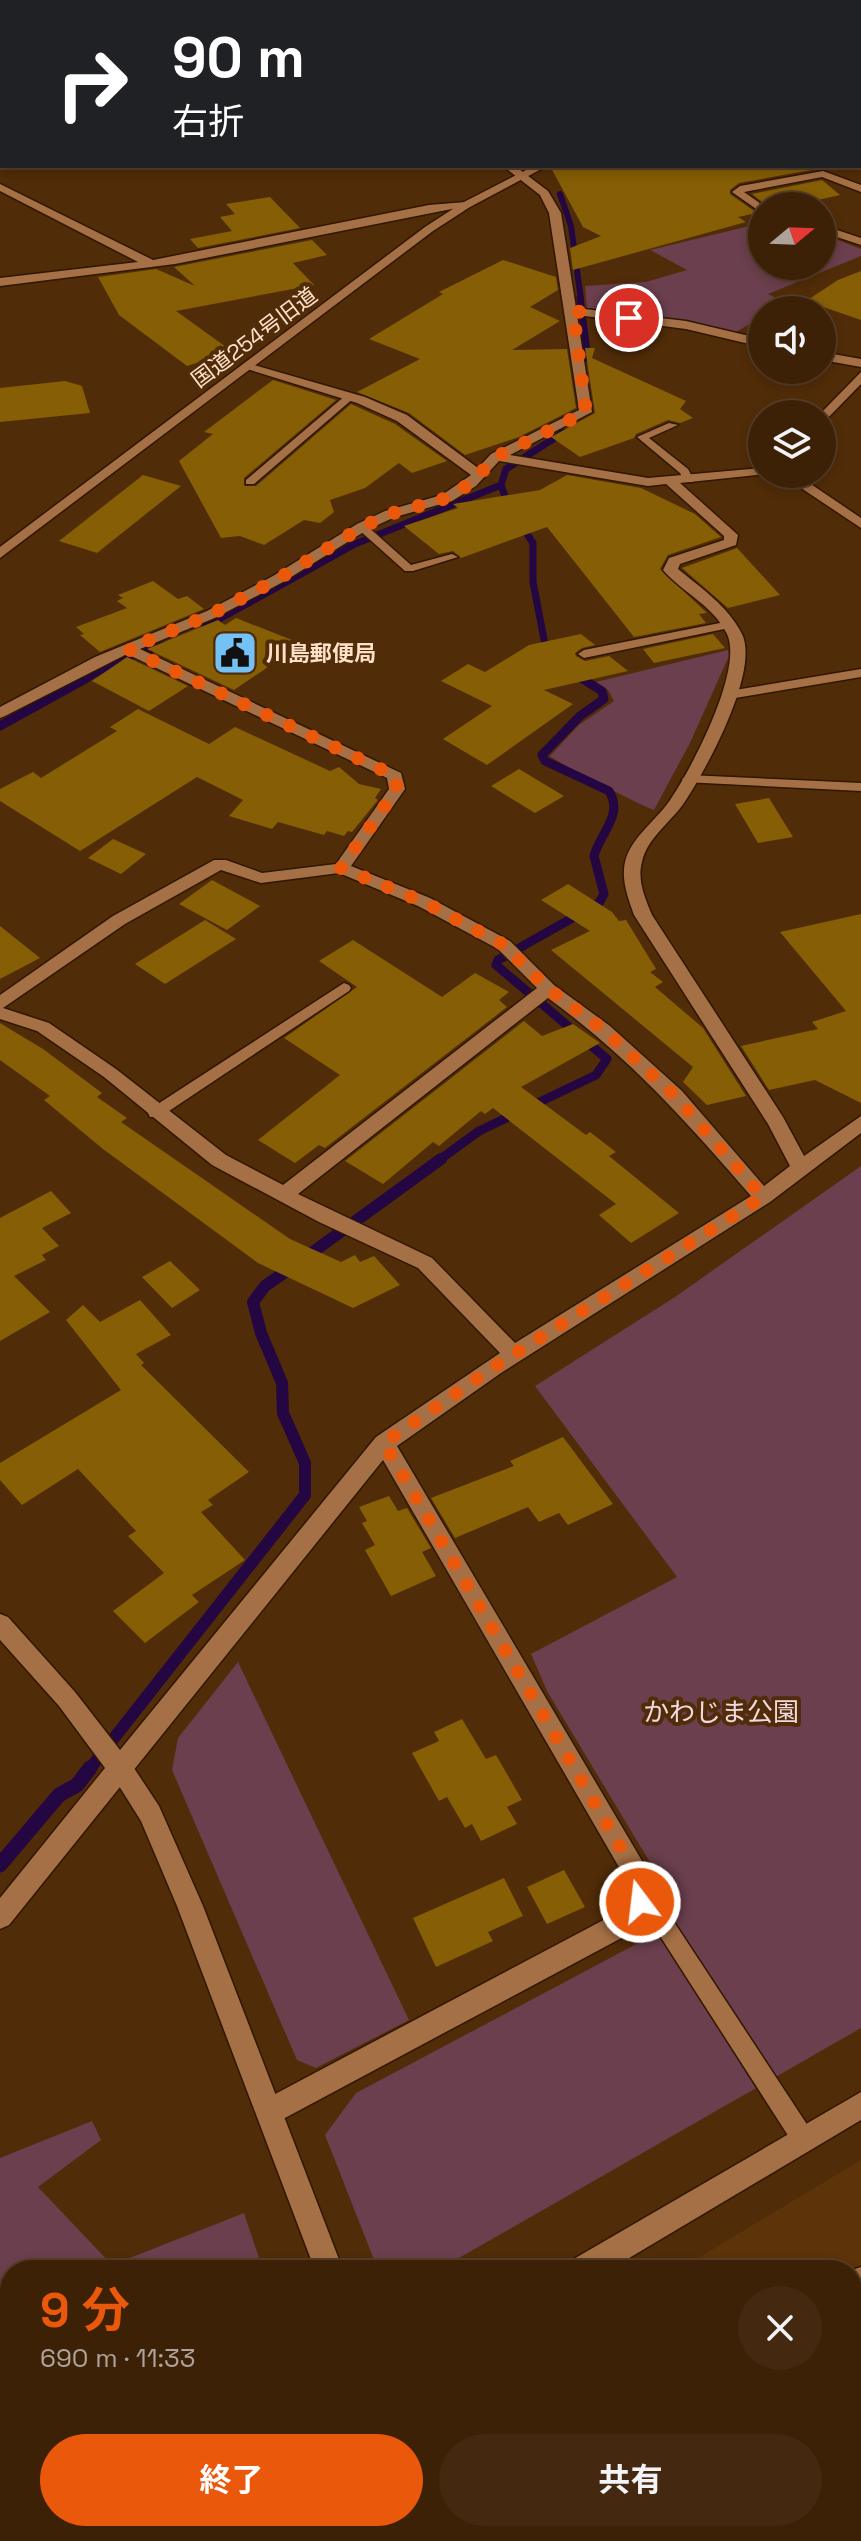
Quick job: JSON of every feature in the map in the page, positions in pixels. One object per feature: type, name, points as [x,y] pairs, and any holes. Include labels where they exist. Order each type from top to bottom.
[{"type":"street","points":[[0,713],[66,676],[212,614],[278,579],[362,527],[390,514],[447,498],[479,475],[496,457],[586,412],[573,311],[555,213],[544,193],[511,168]]},
{"type":"street","name":"国道254号旧道","points":[[0,554],[466,205],[538,168]]},
{"type":"street","points":[[748,200],[737,192],[823,174],[861,189]]},
{"type":"street","points":[[0,187],[151,264]]},
{"type":"street","points":[[0,282],[151,264],[429,208],[466,205]]},
{"type":"street","points":[[836,233],[861,242]]},
{"type":"street","points":[[573,311],[686,325],[748,340]]},
{"type":"street","points":[[836,359],[861,363]]},
{"type":"street","points":[[251,366],[350,397],[412,424],[479,475]]},
{"type":"street","points":[[836,404],[861,376]]},
{"type":"street","points":[[496,457],[597,475],[671,482],[748,474]]},
{"type":"street","points":[[671,482],[731,535],[731,542],[674,561],[670,570],[730,625],[740,647],[737,676],[729,695],[678,800],[635,856],[631,882],[643,915],[776,1122],[802,1170]]},
{"type":"street","points":[[808,488],[861,524]]},
{"type":"street","points":[[128,649],[395,776],[397,789],[341,868]]},
{"type":"street","points":[[0,1003],[119,920],[220,864],[261,878],[341,868],[424,902],[504,945],[548,989],[604,1030],[675,1096],[763,1197]]},
{"type":"street","points":[[285,1194],[548,989]]},
{"type":"street","points":[[0,1013],[43,1027],[110,1073],[155,1113],[219,1160],[326,1217],[425,1263],[515,1356]]},
{"type":"street","points":[[0,1917],[384,1443],[763,1197],[861,1123]]},
{"type":"street","points":[[270,2112],[620,1925],[640,1902],[639,1879],[384,1443]]},
{"type":"street","points":[[0,1624],[67,1699],[150,1814],[190,1906],[325,2260]]},
{"type":"street","points":[[599,2260],[861,2105]]},
{"type":"lane","points":[[250,482],[350,397]]},
{"type":"lane","points":[[673,425],[642,437],[684,471],[689,480]]},
{"type":"lane","points":[[362,527],[409,569],[452,557]]},
{"type":"lane","points":[[584,654],[730,625]]},
{"type":"lane","points":[[729,695],[861,673]]},
{"type":"lane","points":[[688,779],[861,787]]},
{"type":"lane","points":[[155,1113],[344,988]]},
{"type":"lane","points":[[640,1902],[667,1929],[804,2140]]},
{"type":"shaded area","points":[[861,2160],[861,2260],[695,2260]]},
{"type":"green space","points":[[748,226],[748,280],[802,280],[768,294],[772,296],[748,296],[748,325],[736,332],[688,321],[587,309],[585,286],[646,282],[687,270],[650,250]]},
{"type":"green space","points":[[836,239],[861,249],[861,256],[836,266]]},
{"type":"green space","points":[[728,650],[729,656],[690,743],[654,810],[550,756],[579,725],[614,701],[608,690],[596,682]]},
{"type":"green space","name":"かわじま公園","points":[[861,1166],[861,2028],[455,2260],[374,2260],[325,2135],[356,2093],[642,1941],[663,1884],[547,1691],[531,1654],[677,1577],[535,1386],[675,1297]]},
{"type":"green space","points":[[238,1662],[409,2020],[316,2068],[297,2060],[172,1770],[178,1738]]},
{"type":"green space","points":[[92,2121],[101,2140],[38,2187],[107,2260],[0,2260],[0,2158]]},
{"type":"green space","points":[[244,2213],[260,2260],[125,2260]]},
{"type":"building","points":[[551,168],[811,170],[739,183],[730,190],[730,194],[748,207],[748,215],[738,217],[746,222],[573,270],[570,248],[601,236],[583,227]]},
{"type":"building","points":[[822,180],[840,195],[836,196],[836,192],[762,192]]},
{"type":"building","points":[[270,197],[300,228],[198,248],[190,239],[232,231],[220,217],[235,214],[226,204]]},
{"type":"building","points":[[312,240],[327,255],[293,263],[314,285],[176,311],[233,352],[187,366],[119,315],[98,277],[156,269],[195,286],[174,267]]},
{"type":"building","points":[[503,260],[556,277],[558,290],[530,307],[560,321],[512,350],[567,349],[576,408],[519,437],[465,455],[409,413],[357,392],[420,359],[369,339],[443,294],[439,292]]},
{"type":"building","points":[[861,271],[861,320],[836,311],[836,296],[814,296],[838,280]]},
{"type":"building","points":[[585,348],[595,348],[592,358],[686,401],[680,409],[693,418],[680,423],[668,420],[636,434],[634,438],[580,457],[551,437],[595,413]]},
{"type":"building","points":[[273,380],[336,400],[244,478],[244,486],[256,486],[351,404],[395,424],[447,461],[412,473],[399,463],[365,488],[330,500],[334,512],[320,523],[304,520],[264,545],[240,536],[221,538],[179,461],[213,434],[204,432]]},
{"type":"building","points":[[65,381],[82,386],[90,413],[0,422],[0,388]]},
{"type":"building","points":[[143,475],[181,486],[97,553],[59,541]]},
{"type":"building","points":[[567,475],[641,488],[695,514],[721,537],[668,555],[660,569],[707,613],[699,614],[706,623],[634,637],[547,527],[461,558],[453,551],[439,554],[404,526],[458,508],[453,504],[540,490]]},
{"type":"building","points":[[737,548],[780,595],[728,608],[682,568]]},
{"type":"building","points":[[153,581],[178,599],[187,596],[204,609],[100,652],[80,635],[84,634],[76,627],[127,608],[117,601],[123,598],[118,595]]},
{"type":"building","points":[[236,618],[302,644],[234,690],[147,649],[218,620],[225,625]]},
{"type":"building","points":[[581,634],[595,645],[582,648],[575,653],[576,656],[585,661],[609,656],[628,671],[544,690],[573,704],[487,765],[443,739],[492,706],[441,681],[468,664],[485,672],[529,645]]},
{"type":"building","points":[[713,634],[725,648],[654,663],[643,649]]},
{"type":"building","points":[[127,657],[188,686],[149,711],[92,681]]},
{"type":"building","points":[[138,709],[209,744],[235,727],[330,771],[339,767],[359,784],[381,789],[375,798],[378,800],[352,832],[348,831],[344,836],[327,831],[324,835],[278,822],[272,829],[229,816],[243,800],[197,777],[80,851],[0,801],[0,789],[33,772],[41,778],[117,731],[110,727]]},
{"type":"building","points":[[519,769],[564,796],[535,813],[491,786]]},
{"type":"building","points":[[769,798],[793,837],[758,843],[735,804]]},
{"type":"building","points":[[113,839],[146,854],[121,874],[88,858]]},
{"type":"building","points":[[212,880],[260,906],[227,930],[179,904]]},
{"type":"building","points":[[568,884],[612,912],[619,921],[626,920],[656,969],[650,972],[663,982],[655,987],[703,1028],[746,1096],[707,1105],[683,1082],[693,1067],[551,950],[590,931],[541,900]]},
{"type":"building","points":[[861,914],[861,1103],[815,1080],[769,1090],[741,1046],[818,1029],[812,1022],[846,1011],[780,932]]},
{"type":"building","points":[[205,920],[236,939],[165,984],[135,964]]},
{"type":"building","points":[[0,926],[40,958],[0,979]]},
{"type":"building","points":[[353,940],[442,997],[475,973],[509,992],[499,1000],[507,1007],[325,1148],[319,1145],[295,1163],[258,1140],[340,1075],[284,1038],[357,987],[319,961]]},
{"type":"building","points":[[524,1021],[542,1036],[573,1024],[600,1043],[521,1087],[586,1135],[590,1132],[616,1152],[609,1156],[679,1213],[631,1243],[599,1215],[616,1204],[493,1108],[485,1114],[481,1111],[439,1146],[433,1142],[383,1184],[345,1161]]},
{"type":"building","points":[[0,1023],[43,1049],[102,1093],[97,1097],[127,1118],[121,1122],[290,1239],[341,1262],[355,1255],[360,1262],[374,1256],[400,1285],[353,1308],[258,1263],[103,1149],[44,1100],[50,1096],[0,1060]]},
{"type":"building","points":[[51,1191],[71,1213],[42,1228],[59,1246],[42,1255],[46,1260],[14,1276],[50,1312],[0,1341],[0,1218]]},
{"type":"building","points":[[170,1261],[200,1290],[172,1308],[142,1277]]},
{"type":"building","points":[[140,1300],[171,1335],[136,1354],[144,1363],[141,1365],[249,1472],[208,1500],[213,1505],[201,1512],[245,1560],[192,1595],[199,1602],[145,1643],[113,1611],[164,1573],[128,1536],[136,1531],[78,1469],[22,1505],[0,1480],[0,1463],[121,1390],[66,1320],[83,1305],[100,1322]]},
{"type":"building","points":[[563,1437],[613,1504],[568,1525],[559,1513],[539,1522],[528,1507],[455,1538],[431,1498],[514,1466],[510,1461]]},
{"type":"building","points":[[389,1496],[398,1511],[407,1508],[431,1548],[422,1552],[436,1576],[391,1596],[365,1550],[375,1545],[362,1523],[367,1521],[359,1507]]},
{"type":"building","points":[[462,1719],[486,1759],[496,1755],[522,1800],[507,1807],[517,1824],[481,1841],[472,1824],[465,1828],[447,1797],[439,1801],[412,1753],[439,1741],[434,1732]]},
{"type":"building","points":[[564,1870],[585,1907],[547,1924],[527,1887]]},
{"type":"building","points":[[504,1878],[523,1916],[488,1932],[493,1941],[436,1967],[413,1918]]},
{"type":"waterway","points":[[560,194],[571,226],[581,300]]},
{"type":"waterway","points":[[580,298],[588,359]]},
{"type":"waterway","points":[[501,485],[506,469],[564,432]]},
{"type":"waterway","points":[[205,627],[355,544],[501,485]]},
{"type":"waterway","points":[[501,485],[509,508]]},
{"type":"waterway","points":[[519,522],[533,543],[533,582],[547,655]]},
{"type":"waterway","points":[[84,680],[116,662],[164,645]]},
{"type":"waterway","points":[[575,674],[581,678]]},
{"type":"waterway","points":[[0,726],[87,678]]},
{"type":"waterway","points":[[438,1161],[479,1131],[596,1075],[607,1059],[496,965],[498,960],[599,903],[604,894],[594,856],[614,808],[609,791],[545,761],[542,755],[580,716],[604,699],[602,691],[581,678]]},
{"type":"waterway","points":[[306,1257],[441,1159]]},
{"type":"waterway","points":[[89,1770],[305,1495],[305,1463],[283,1413],[282,1383],[261,1333],[253,1302],[265,1286],[292,1267]]},
{"type":"waterway","points":[[0,1865],[59,1795],[77,1785],[90,1768]]},
{"type":"place","name":"川島郵便局","points":[[235,653]]},
{"type":"route","points":[[629,318],[573,311],[586,412],[496,457],[471,483],[447,498],[390,514],[362,527],[278,579],[212,614],[128,649],[395,776],[397,789],[341,868],[372,878],[424,902],[504,945],[548,989],[604,1030],[675,1096],[763,1197],[494,1367],[384,1443],[639,1879],[640,1902]]}]
